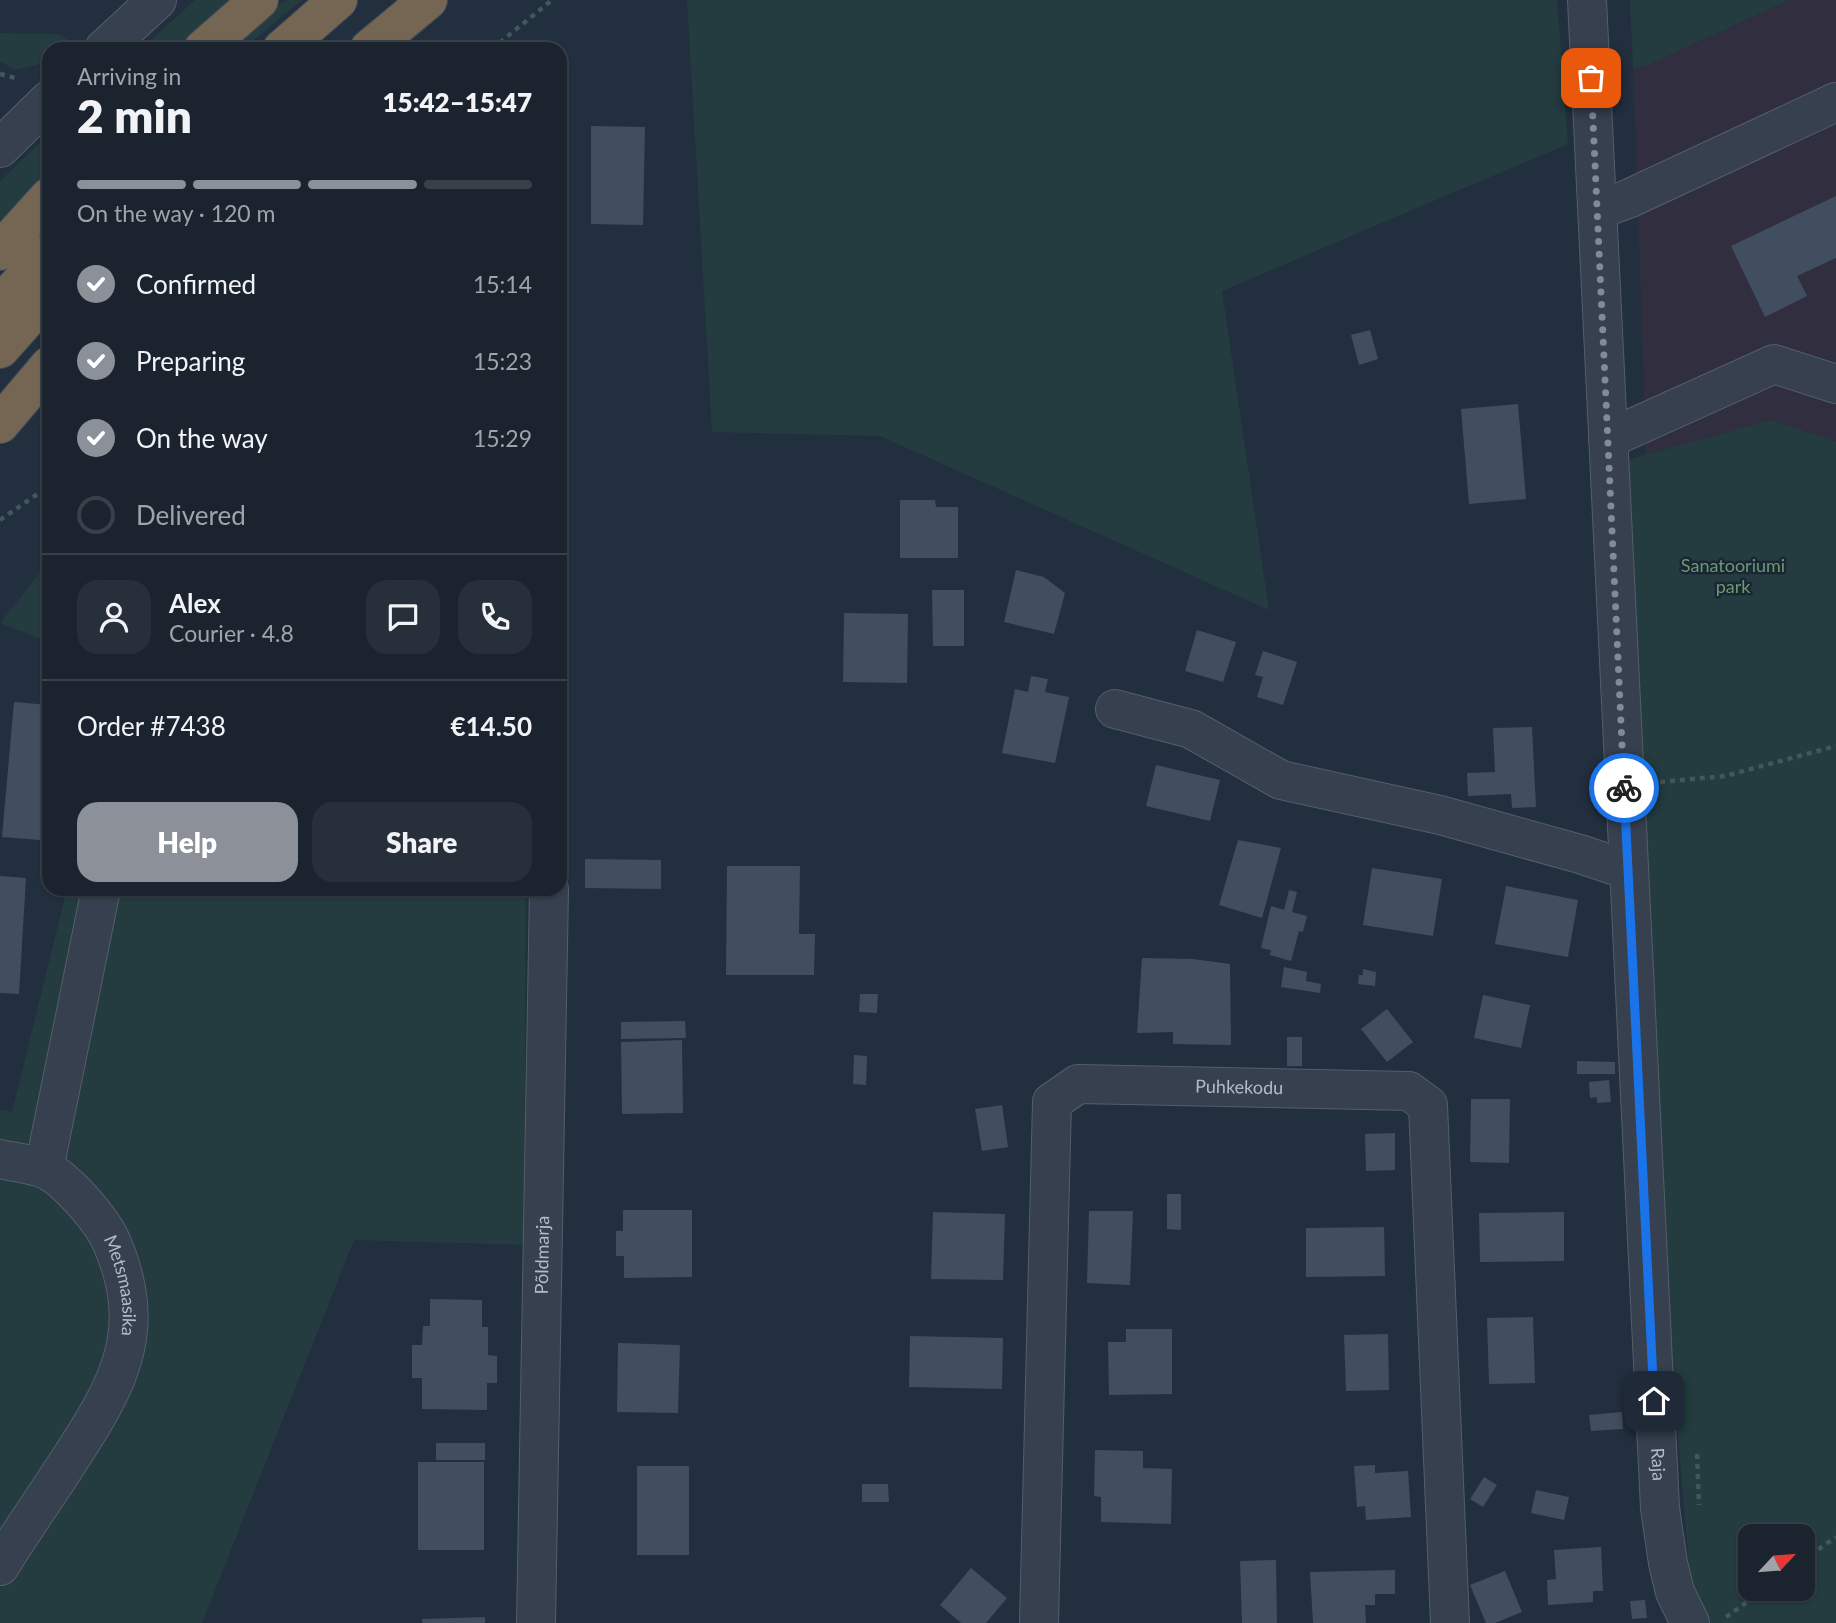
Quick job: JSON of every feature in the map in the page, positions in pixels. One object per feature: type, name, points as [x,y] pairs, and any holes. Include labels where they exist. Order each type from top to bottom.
[{"type":"highway","points":[[211,42],[259,0]]},
{"type":"highway","points":[[290,42],[338,0]]},
{"type":"highway","points":[[377,42],[428,0]]},
{"type":"highway","points":[[0,251],[42,205]]},
{"type":"highway","points":[[0,304],[42,260]]},
{"type":"highway","points":[[0,349],[42,302]]},
{"type":"highway","points":[[0,399],[42,356]]},
{"type":"highway","points":[[0,424],[42,374]]},
{"type":"street","points":[[112,42],[158,0]]},
{"type":"street","name":"Raja","points":[[1587,0],[1660,1508],[1675,1592],[1690,1623]]},
{"type":"street","points":[[1598,210],[1628,199],[1836,102]]},
{"type":"street","points":[[5,131],[42,105]]},
{"type":"street","points":[[1608,439],[1774,364],[1836,384]]},
{"type":"street","points":[[1115,709],[1191,729],[1281,780],[1440,816],[1580,854],[1628,870]]},
{"type":"street","points":[[44,1169],[101,896]]},
{"type":"street","name":"Põldmarja","points":[[537,1623],[549,896]]},
{"type":"street","name":"Puhkekodu","points":[[1039,1623],[1052,1102],[1078,1084],[1409,1091],[1428,1105],[1450,1623]]},
{"type":"street","name":"Metsmaasika","points":[[0,1159],[44,1169],[88,1205],[107,1232],[118,1257],[127,1287],[128,1322],[125,1349],[116,1382],[102,1410],[0,1566]]},
{"type":"path","points":[[501,42],[552,0]]},
{"type":"path","points":[[0,520],[42,491]]},
{"type":"path","points":[[1624,788],[1725,776],[1836,746]]},
{"type":"path","points":[[1815,1552],[1836,1537]]},
{"type":"path","points":[[1718,1623],[1748,1601]]},
{"type":"shaded area","points":[[1789,0],[1836,0],[1836,441],[1770,420],[1646,455],[1633,67],[1644,67]]},
{"type":"green space","points":[[195,0],[233,0],[186,42],[149,42]]},
{"type":"green space","points":[[285,0],[302,0],[251,42],[234,42]]},
{"type":"green space","points":[[687,0],[1557,0],[1568,144],[1222,291],[1269,610],[880,436],[712,432]]},
{"type":"green space","points":[[1630,0],[1789,0],[1644,67],[1633,67]]},
{"type":"green space","points":[[0,33],[58,34],[68,39],[65,42],[42,42],[42,62],[37,65],[14,70],[0,61]]},
{"type":"green space","points":[[42,141],[42,181],[0,226],[0,181]]},
{"type":"green space","name":"Sanatooriumi park","points":[[1770,420],[1836,441],[1836,1623],[1707,1623],[1692,1599],[1656,1185],[1627,460]]},
{"type":"green space","points":[[42,570],[42,639],[0,623]]},
{"type":"green space","points":[[65,896],[526,896],[524,1245],[354,1240],[202,1623],[0,1623],[0,1110],[12,1112]]},
{"type":"building","points":[[591,126],[645,127],[643,225],[591,224]]},
{"type":"building","points":[[1836,196],[1836,258],[1797,276],[1807,296],[1765,317],[1731,246]]},
{"type":"building","points":[[1370,330],[1378,359],[1359,365],[1351,335]]},
{"type":"building","points":[[1518,404],[1526,499],[1469,504],[1461,409]]},
{"type":"building","points":[[900,500],[935,500],[936,507],[958,507],[958,558],[900,558]]},
{"type":"building","points":[[1016,570],[1044,577],[1065,593],[1054,634],[1004,622]]},
{"type":"building","points":[[932,590],[964,590],[964,646],[933,646]]},
{"type":"building","points":[[844,613],[908,614],[907,683],[843,682]]},
{"type":"building","points":[[1197,630],[1236,642],[1223,682],[1185,671]]},
{"type":"building","points":[[1263,651],[1297,662],[1283,705],[1257,697],[1263,677],[1255,675]]},
{"type":"building","points":[[1031,676],[1048,679],[1045,692],[1069,697],[1055,763],[1002,753],[1015,689],[1028,692]]},
{"type":"building","points":[[14,702],[42,704],[40,840],[2,837]]},
{"type":"building","points":[[1532,727],[1536,807],[1512,808],[1511,794],[1468,796],[1467,773],[1495,772],[1493,728]]},
{"type":"building","points":[[1156,765],[1220,780],[1210,821],[1146,806]]},
{"type":"building","points":[[1238,840],[1281,848],[1262,918],[1219,905]]},
{"type":"building","points":[[585,859],[661,860],[661,889],[585,888]]},
{"type":"building","points":[[727,866],[800,866],[799,934],[815,934],[814,975],[726,975]]},
{"type":"building","points":[[1372,868],[1442,879],[1433,936],[1363,925]]},
{"type":"building","points":[[0,876],[26,878],[19,994],[0,993]]},
{"type":"building","points":[[1506,886],[1578,900],[1568,957],[1495,944]]},
{"type":"building","points":[[1289,890],[1297,892],[1292,912],[1307,916],[1303,932],[1299,931],[1291,961],[1270,955],[1271,950],[1261,948],[1271,906],[1284,910]]},
{"type":"building","points":[[1142,958],[1193,959],[1230,964],[1231,1045],[1173,1044],[1173,1032],[1137,1033]]},
{"type":"building","points":[[1284,967],[1307,972],[1306,981],[1321,984],[1320,993],[1281,987]]},
{"type":"building","points":[[1363,969],[1376,972],[1375,986],[1358,984]]},
{"type":"building","points":[[860,994],[878,994],[877,1013],[859,1012]]},
{"type":"building","points":[[1483,995],[1530,1005],[1521,1048],[1474,1038]]},
{"type":"building","points":[[1387,1009],[1413,1042],[1387,1062],[1361,1029]]},
{"type":"building","points":[[685,1021],[686,1038],[621,1039],[621,1022]]},
{"type":"building","points":[[1287,1037],[1302,1037],[1302,1066],[1287,1066]]},
{"type":"building","points":[[682,1040],[683,1113],[622,1114],[621,1042]]},
{"type":"building","points":[[854,1055],[867,1056],[866,1085],[853,1084]]},
{"type":"building","points":[[1577,1061],[1615,1062],[1615,1074],[1577,1074]]},
{"type":"building","points":[[1609,1080],[1611,1102],[1597,1103],[1597,1097],[1590,1098],[1589,1082]]},
{"type":"building","points":[[1471,1099],[1510,1099],[1509,1163],[1470,1162]]},
{"type":"building","points":[[1002,1105],[1008,1147],[982,1151],[975,1109]]},
{"type":"building","points":[[1395,1133],[1395,1170],[1366,1171],[1365,1134]]},
{"type":"building","points":[[1167,1194],[1181,1194],[1181,1230],[1167,1229]]},
{"type":"building","points":[[623,1210],[692,1210],[692,1277],[624,1278],[624,1256],[616,1256],[616,1231],[623,1231]]},
{"type":"building","points":[[1089,1211],[1133,1211],[1130,1285],[1087,1283]]},
{"type":"building","points":[[933,1212],[1005,1214],[1003,1280],[931,1279]]},
{"type":"building","points":[[1564,1212],[1564,1261],[1480,1262],[1479,1213]]},
{"type":"building","points":[[1384,1227],[1385,1276],[1306,1277],[1306,1228]]},
{"type":"building","points":[[430,1299],[482,1300],[482,1327],[488,1327],[488,1355],[497,1356],[497,1383],[487,1383],[487,1410],[422,1409],[422,1378],[412,1378],[412,1345],[422,1345],[423,1326],[430,1326]]},
{"type":"building","points":[[1533,1317],[1535,1383],[1489,1384],[1487,1318]]},
{"type":"building","points":[[1126,1329],[1172,1329],[1172,1394],[1109,1395],[1108,1342],[1126,1342]]},
{"type":"building","points":[[1388,1334],[1389,1390],[1346,1391],[1344,1335]]},
{"type":"building","points":[[910,1336],[1003,1338],[1002,1389],[909,1387]]},
{"type":"building","points":[[618,1343],[680,1345],[678,1413],[617,1412]]},
{"type":"building","points":[[1622,1412],[1623,1429],[1591,1431],[1589,1415]]},
{"type":"building","points":[[436,1443],[485,1443],[485,1460],[436,1460]]},
{"type":"building","points":[[1095,1450],[1143,1451],[1143,1468],[1172,1469],[1171,1524],[1101,1522],[1101,1497],[1094,1496]]},
{"type":"building","points":[[418,1462],[484,1462],[484,1550],[418,1550]]},
{"type":"building","points":[[1375,1465],[1375,1473],[1408,1471],[1411,1517],[1366,1520],[1365,1506],[1357,1507],[1354,1466]]},
{"type":"building","points":[[637,1466],[689,1466],[689,1555],[637,1555]]},
{"type":"building","points":[[1484,1477],[1497,1485],[1483,1507],[1470,1499]]},
{"type":"building","points":[[862,1484],[888,1484],[889,1502],[862,1502]]},
{"type":"building","points":[[1536,1490],[1569,1497],[1564,1520],[1531,1513]]},
{"type":"building","points":[[1601,1547],[1603,1591],[1593,1591],[1593,1602],[1548,1605],[1547,1580],[1556,1579],[1554,1550]]},
{"type":"building","points":[[1276,1560],[1277,1623],[1242,1623],[1240,1561]]},
{"type":"building","points":[[971,1568],[1007,1598],[986,1623],[961,1623],[940,1605]]},
{"type":"building","points":[[1395,1570],[1395,1594],[1375,1594],[1375,1605],[1365,1605],[1366,1623],[1313,1623],[1310,1572]]},
{"type":"building","points":[[1505,1571],[1522,1612],[1495,1623],[1486,1623],[1470,1585]]},
{"type":"building","points":[[1645,1600],[1647,1618],[1632,1619],[1630,1601]]},
{"type":"building","points":[[485,1617],[485,1623],[422,1623],[422,1619]]},
{"type":"way so far","points":[[1591,78],[1624,788]]},
{"type":"route","points":[[1624,788],[1654,1401]]}]
